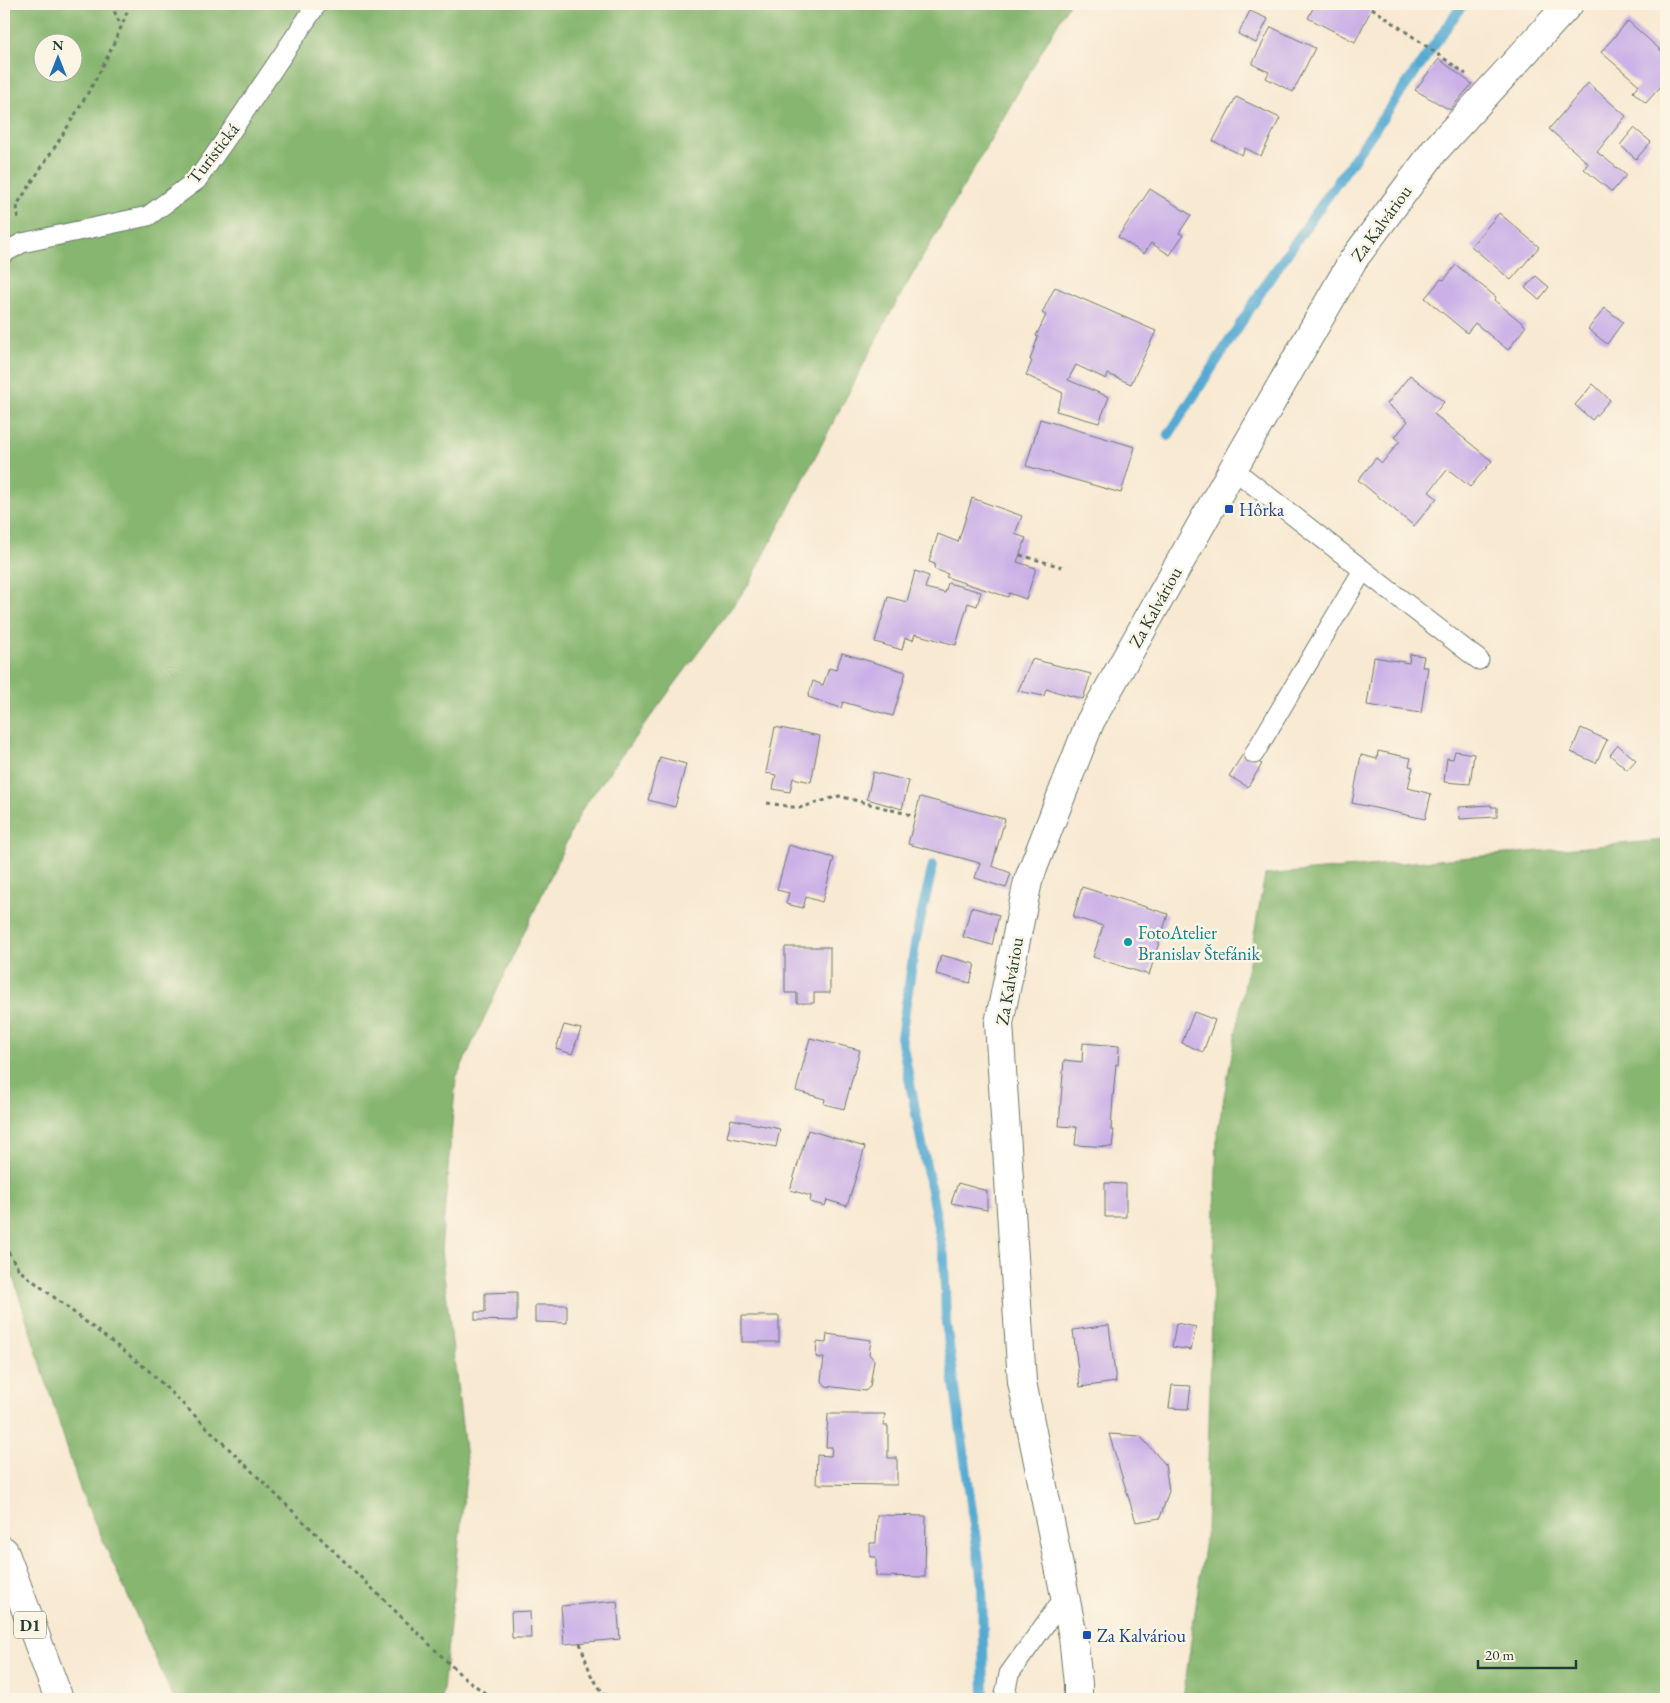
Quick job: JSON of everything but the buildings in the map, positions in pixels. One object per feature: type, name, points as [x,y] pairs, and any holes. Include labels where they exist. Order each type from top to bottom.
[{"type":"main road","name":"Za Kalváriou","points":[[1078,1699],[1073,1636],[1022,1382],[999,1023],[1028,881],[1090,722],[1353,260],[1435,150],[1569,4]]},
{"type":"main road","name":"D1","points":[[4,1550],[59,1699]]},
{"type":"lane","name":"Turistická","points":[[4,253],[22,243],[148,216],[197,180],[234,128],[316,4]]},
{"type":"lane","points":[[1233,469],[1479,660]]},
{"type":"lane","points":[[1254,754],[1363,570]]},
{"type":"lane","points":[[1004,1699],[1009,1674],[1064,1598]]},
{"type":"path","points":[[112,4],[122,27]]},
{"type":"path","points":[[22,243],[16,206],[88,93],[122,27],[130,4]]},
{"type":"path","points":[[1372,8],[1449,62]]},
{"type":"path","points":[[1020,555],[1062,567]]},
{"type":"path","points":[[767,803],[799,808],[839,796],[915,816]]},
{"type":"path","points":[[4,1245],[19,1270],[148,1370],[461,1675],[493,1699]]},
{"type":"path","points":[[580,1643],[591,1675],[607,1699]]},
{"type":"green space","points":[[4,4],[1069,4],[888,317],[749,584],[582,809],[456,1078],[441,1250],[467,1467],[442,1699],[174,1699],[81,1492],[4,1248]]},
{"type":"green space","points":[[1666,840],[1666,1699],[1183,1699],[1206,1532],[1217,1135],[1265,875]]},
{"type":"waterway","points":[[1168,436],[1268,281],[1463,4]]},
{"type":"waterway","points":[[933,865],[916,938],[901,1037],[944,1257],[946,1323],[982,1583],[984,1699]]},
{"type":"place","name":"Hôrka","points":[[1229,509]]},
{"type":"place","name":"FotoAtelier Branislav Štefánik","points":[[1128,942]]},
{"type":"place","name":"Za Kalváriou","points":[[1087,1635]]}]
